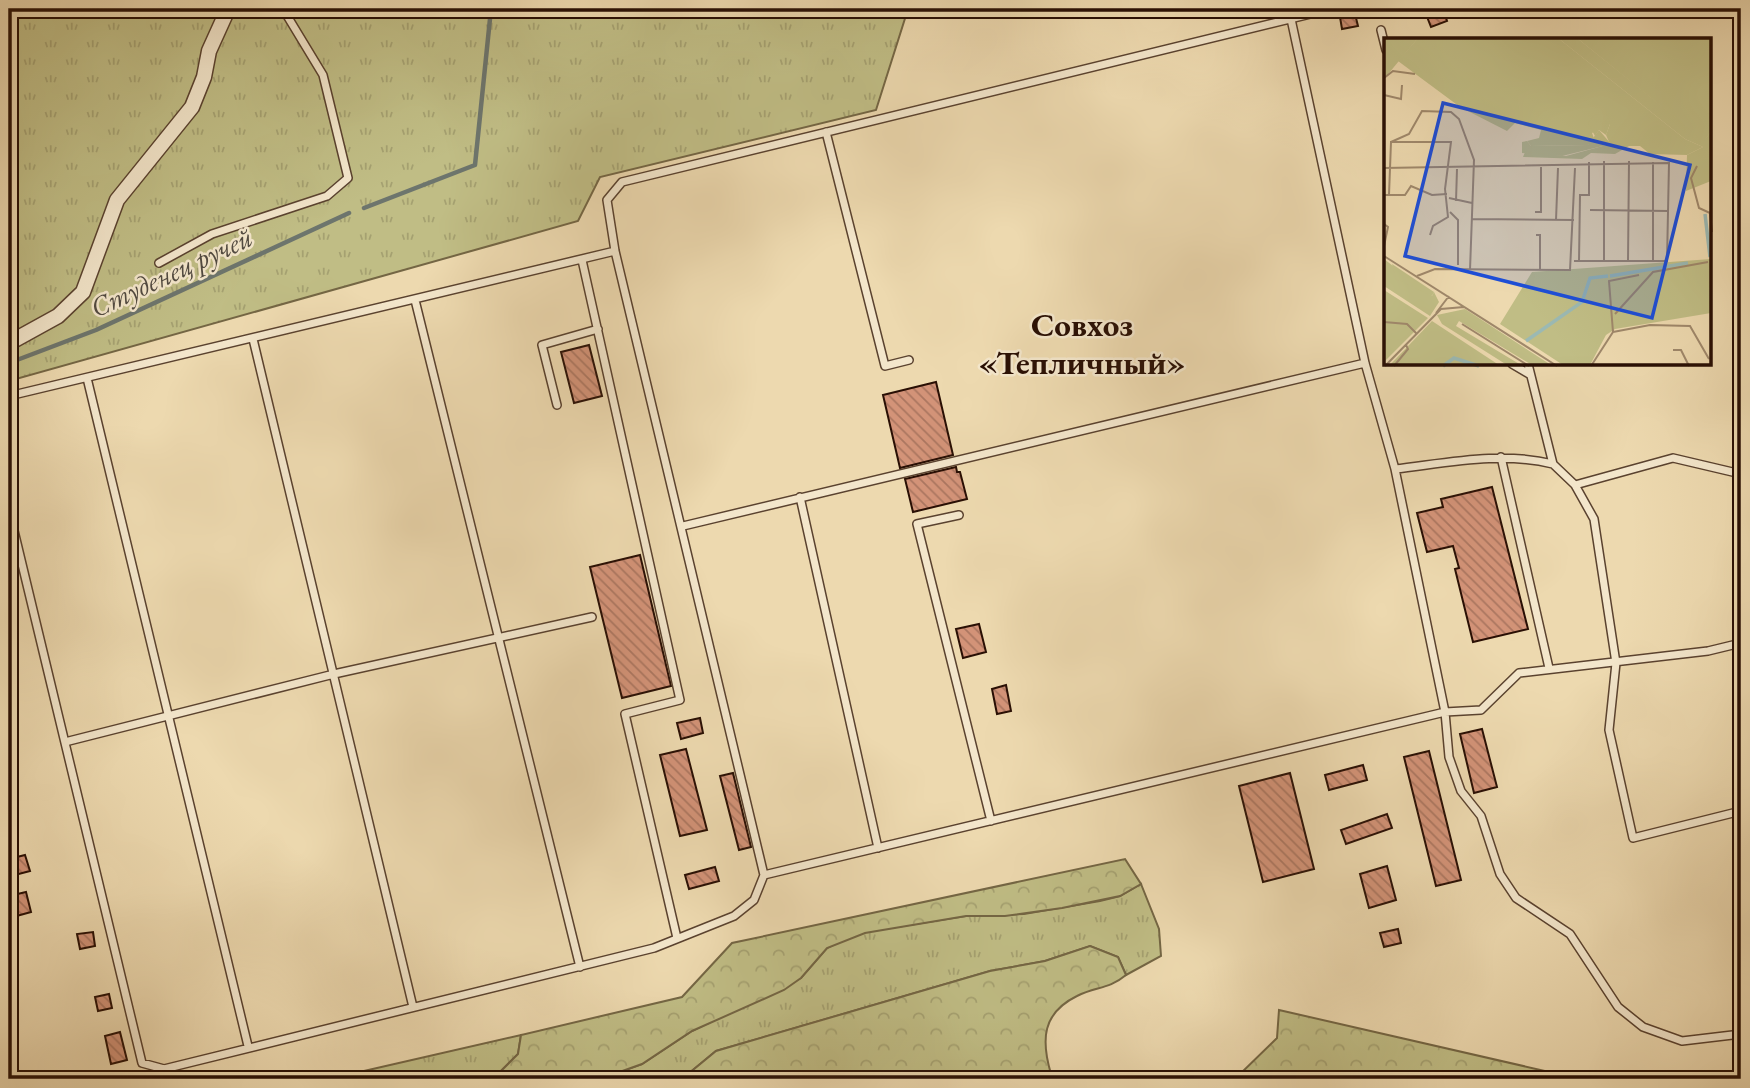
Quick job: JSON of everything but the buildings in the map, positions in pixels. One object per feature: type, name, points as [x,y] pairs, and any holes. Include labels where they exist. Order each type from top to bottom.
[{"type":"street","points":[[9,342],[58,316],[83,292],[117,200],[192,107],[204,76],[209,51],[228,9]]},
{"type":"lane","points":[[159,264],[212,234],[327,196],[348,178],[323,75],[283,9]]},
{"type":"lane","points":[[9,510],[142,1063],[164,1069],[248,1046],[654,948],[734,916],[754,900],[764,875],[683,526],[615,251],[607,200],[622,182],[1331,9]]},
{"type":"lane","points":[[1291,19],[1365,363],[1395,469],[1446,712],[1449,757],[1461,791],[1481,816],[1500,874],[1516,898],[1570,934],[1618,1007],[1643,1027],[1682,1041],[1741,1034]]},
{"type":"lane","points":[[1381,30],[1384,42]]},
{"type":"lane","points":[[826,132],[885,366],[909,360]]},
{"type":"lane","points":[[9,396],[615,251]]},
{"type":"lane","points":[[582,260],[680,700],[625,714],[677,938]]},
{"type":"lane","points":[[415,300],[580,967]]},
{"type":"lane","points":[[557,405],[542,345],[598,329]]},
{"type":"lane","points":[[253,339],[413,1007]]},
{"type":"lane","points":[[683,526],[1365,363]]},
{"type":"lane","points":[[1515,366],[1529,374]]},
{"type":"lane","points":[[1528,366],[1553,464]]},
{"type":"lane","points":[[87,378],[248,1046]]},
{"type":"lane","points":[[1395,469],[1501,457],[1531,458],[1553,464],[1575,485],[1594,519],[1616,663],[1609,730],[1633,838],[1741,811]]},
{"type":"lane","points":[[1501,457],[1549,668]]},
{"type":"lane","points":[[1575,485],[1673,458],[1741,474]]},
{"type":"lane","points":[[800,497],[878,848]]},
{"type":"lane","points":[[959,515],[918,524],[991,821]]},
{"type":"lane","points":[[65,741],[334,674],[592,617]]},
{"type":"lane","points":[[764,875],[1446,712],[1481,710],[1519,673],[1708,651],[1741,642]]},
{"type":"green space","points":[[9,9],[908,9],[876,110],[600,177],[578,221],[9,381]]},
{"type":"green space","points":[[1125,859],[1141,884],[1120,896],[1062,908],[1005,916],[966,916],[865,933],[827,948],[801,978],[784,990],[692,1031],[642,1064],[600,1079],[493,1079],[518,1054],[521,1035],[682,997],[732,943]]},
{"type":"green space","points":[[1141,884],[1159,929],[1161,956],[1126,975],[1118,957],[1090,946],[1045,961],[990,971],[716,1051],[682,1079],[600,1079],[642,1064],[692,1031],[801,978],[827,948],[845,939],[865,932],[966,916],[1024,914],[1100,901],[1120,896]]},
{"type":"green space","points":[[1090,946],[1118,957],[1126,975],[1113,983],[1077,996],[1057,1011],[1047,1029],[1046,1039],[1051,1074],[1125,1079],[682,1079],[716,1051],[990,971],[1045,961]]},
{"type":"green space","points":[[1279,1010],[1580,1079],[1218,1079],[1237,1077],[1277,1038]]},
{"type":"green space","points":[[521,1035],[518,1054],[493,1079],[329,1079]]},
{"type":"waterway","name":"Студенец ручей","points":[[364,208],[475,165],[491,9]]},
{"type":"waterway","name":"Студенец ручей","points":[[9,363],[96,330],[349,213]]},
{"type":"district","name":"Совхоз «Тепличный»","points":[[1082,343]]}]
